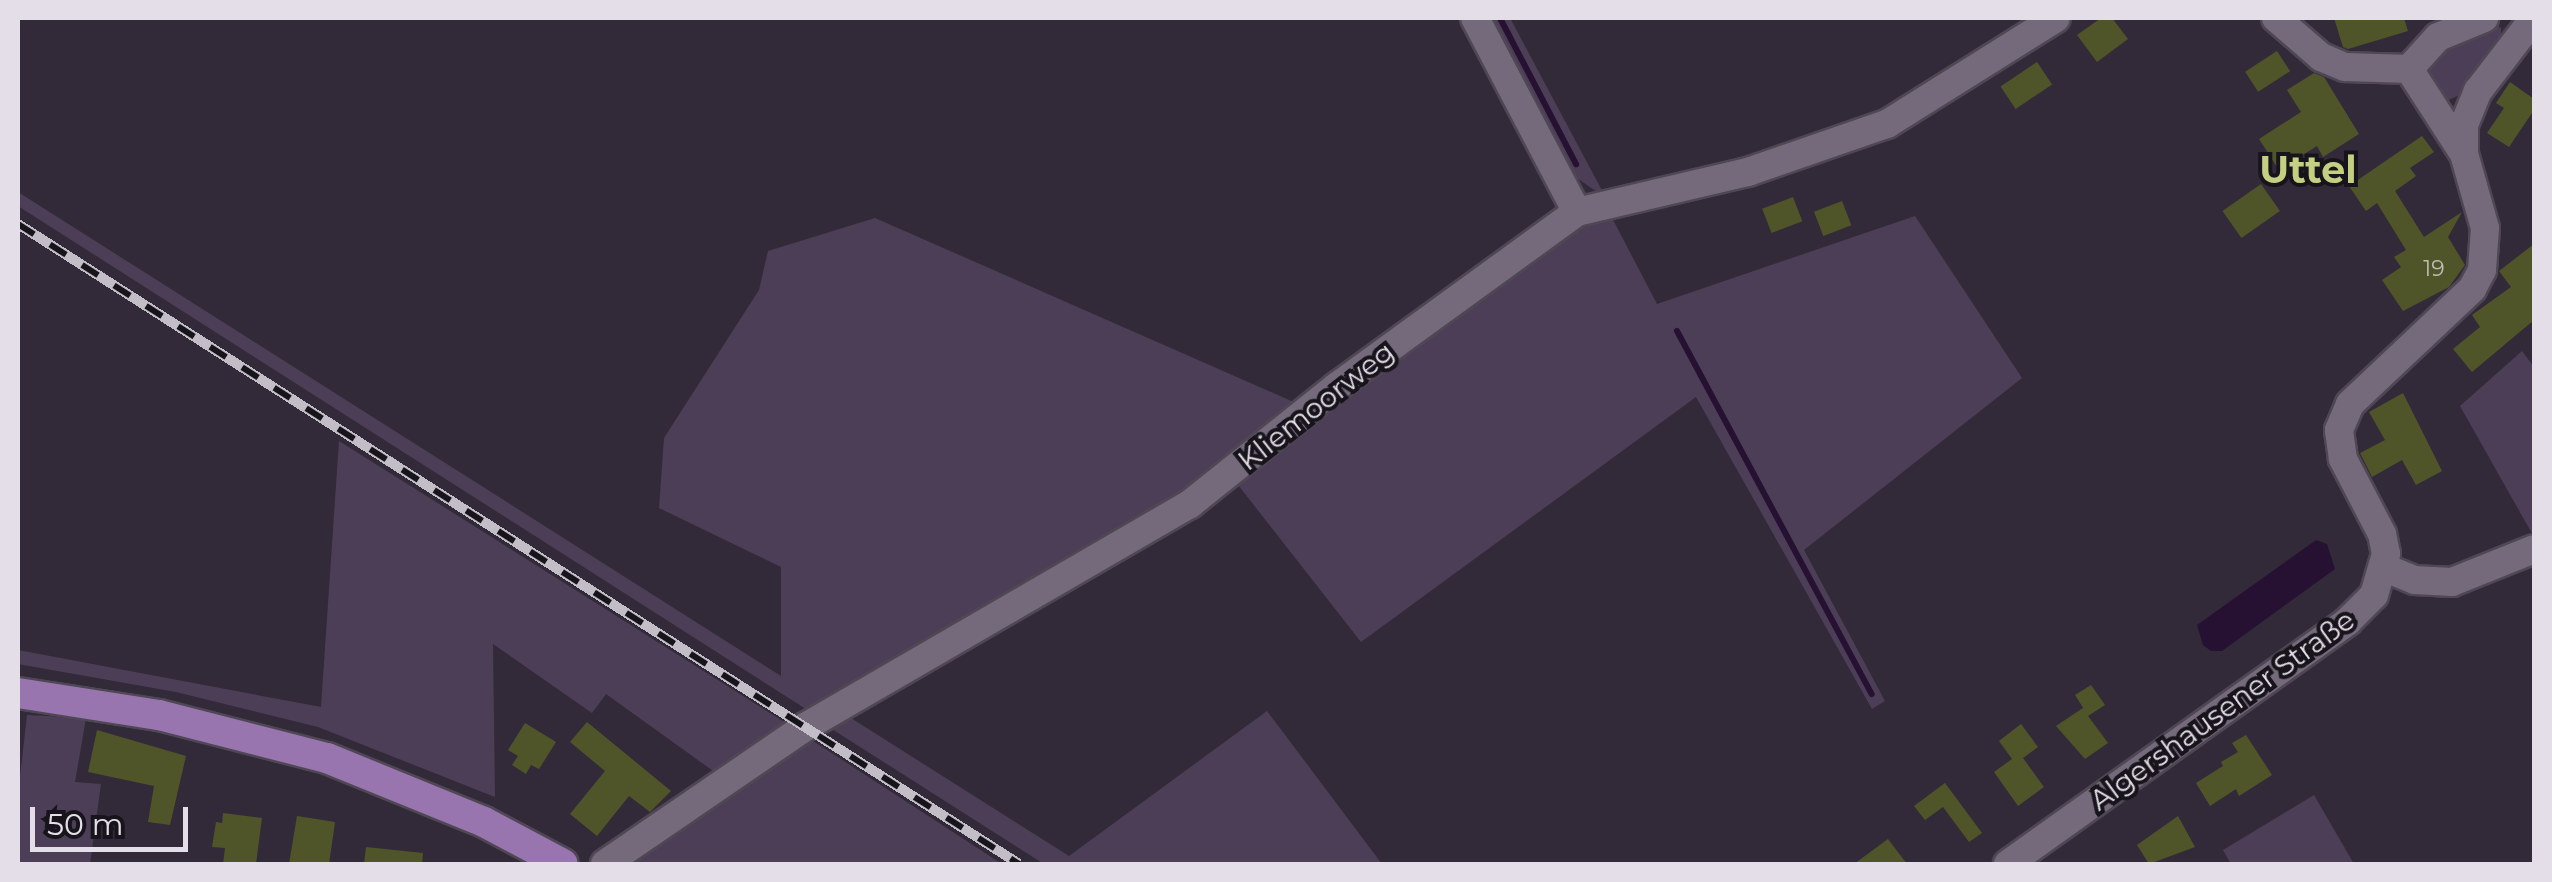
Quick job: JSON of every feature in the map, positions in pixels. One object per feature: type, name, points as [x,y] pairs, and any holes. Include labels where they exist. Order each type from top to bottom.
[{"type":"main road","points":[[18,694],[159,715],[327,758],[484,822],[563,864]]},
{"type":"street","points":[[1475,18],[1577,212]]},
{"type":"street","name":"Kliemoorweg","points":[[605,864],[805,727],[1190,504],[1336,386],[1577,212],[1748,172],[1887,124],[2056,18]]},
{"type":"street","points":[[2276,18],[2321,58],[2345,67],[2409,70]]},
{"type":"street","points":[[2409,70],[2438,37],[2484,18]]},
{"type":"street","points":[[2529,18],[2478,91],[2464,125],[2464,154],[2485,228],[2482,270],[2472,289],[2350,404],[2339,430],[2343,459],[2382,534],[2384,568],[2414,580],[2452,582],[2534,549]]},
{"type":"street","points":[[2409,70],[2464,154]]},
{"type":"street","name":"Algershausener Straße","points":[[2008,864],[2347,622],[2374,595],[2384,568]]},
{"type":"shaded area","points":[[1489,18],[1510,18],[1606,198],[1568,172]]},
{"type":"shaded area","points":[[2492,23],[2501,28],[2501,42],[2464,93],[2444,102],[2423,76],[2430,54]]},
{"type":"shaded area","points":[[18,192],[781,676],[781,567],[659,508],[664,438],[759,290],[768,251],[875,218],[1296,403],[1176,498],[809,711],[18,206]]},
{"type":"shaded area","points":[[1610,214],[1657,304],[1915,216],[2022,378],[1804,550],[1885,701],[1872,709],[1696,397],[1361,642],[1235,481],[1341,396],[1579,226]]},
{"type":"shaded area","points":[[2522,351],[2534,367],[2534,537],[2460,406]]},
{"type":"shaded area","points":[[339,441],[789,725],[716,773],[606,694],[592,713],[493,644],[495,797],[318,727],[176,692],[18,664],[18,650],[321,707]]},
{"type":"shaded area","points":[[2316,540],[2327,544],[2335,569],[2222,651],[2211,651],[2203,645],[2197,625]]},
{"type":"shaded area","points":[[1267,711],[1382,864],[1044,864],[824,724],[843,713],[1069,856]]},
{"type":"shaded area","points":[[27,715],[86,718],[75,782],[101,784],[90,864],[18,864],[18,795]]},
{"type":"shaded area","points":[[807,737],[1002,864],[622,864]]},
{"type":"shaded area","points":[[2314,795],[2354,864],[2231,864],[2223,850]]},
{"type":"building","points":[[2101,18],[2112,18],[2128,39],[2097,62],[2077,35]]},
{"type":"building","points":[[2334,18],[2404,18],[2408,31],[2348,49],[2343,47]]},
{"type":"building","points":[[2277,51],[2290,71],[2258,92],[2245,72]]},
{"type":"building","points":[[2037,62],[2052,84],[2016,109],[2001,87]]},
{"type":"building","points":[[2314,73],[2324,77],[2359,134],[2323,157],[2317,146],[2279,170],[2259,139],[2301,112],[2287,90]]},
{"type":"building","points":[[2510,82],[2534,99],[2534,110],[2509,147],[2487,133],[2504,108],[2496,103]]},
{"type":"building","points":[[2422,136],[2434,152],[2410,168],[2416,176],[2395,191],[2424,237],[2462,212],[2448,237],[2465,265],[2449,287],[2403,311],[2382,280],[2401,267],[2394,257],[2406,250],[2377,203],[2366,211],[2349,186]]},
{"type":"building","points":[[2261,184],[2280,211],[2241,238],[2222,211]]},
{"type":"building","points":[[1793,197],[1802,221],[1772,233],[1762,209]]},
{"type":"building","points":[[1842,201],[1851,225],[1823,236],[1814,212]]},
{"type":"building","points":[[2534,244],[2534,320],[2472,372],[2453,349],[2480,327],[2472,315],[2511,287],[2499,271]]},
{"type":"building","points":[[2403,393],[2442,471],[2416,485],[2402,460],[2372,477],[2360,453],[2385,440],[2369,412]]},
{"type":"building","points":[[2091,685],[2105,705],[2088,716],[2108,743],[2085,759],[2056,726],[2083,708],[2085,711],[2075,695]]},
{"type":"building","points":[[587,722],[671,791],[650,812],[629,796],[597,836],[570,814],[605,771],[570,742]]},
{"type":"building","points":[[525,723],[556,742],[539,769],[531,765],[526,774],[512,765],[518,756],[508,750]]},
{"type":"building","points":[[2021,724],[2038,747],[2023,758],[2044,787],[2018,806],[1994,772],[2012,759],[1999,741]]},
{"type":"building","points":[[97,730],[186,756],[170,825],[148,822],[154,786],[88,772]]},
{"type":"building","points":[[2246,735],[2272,775],[2239,796],[2236,789],[2210,806],[2196,783],[2238,752],[2232,743]]},
{"type":"building","points":[[1945,783],[1982,833],[1969,842],[1943,807],[1925,820],[1914,806]]},
{"type":"building","points":[[223,813],[262,818],[256,864],[223,864],[225,848],[212,847],[216,822],[222,823]]},
{"type":"building","points":[[297,816],[335,822],[329,864],[289,864]]},
{"type":"building","points":[[2178,816],[2195,847],[2149,864],[2137,845]]},
{"type":"building","points":[[1888,839],[1907,864],[1854,864]]},
{"type":"building","points":[[366,847],[423,853],[422,864],[364,864]]},
{"type":"waterway","points":[[1500,18],[1576,164]]},
{"type":"waterway","points":[[1677,331],[1872,694]]},
{"type":"railway","points":[[18,224],[1019,864]]},
{"type":"district","name":"Uttel","points":[[2308,170]]}]
